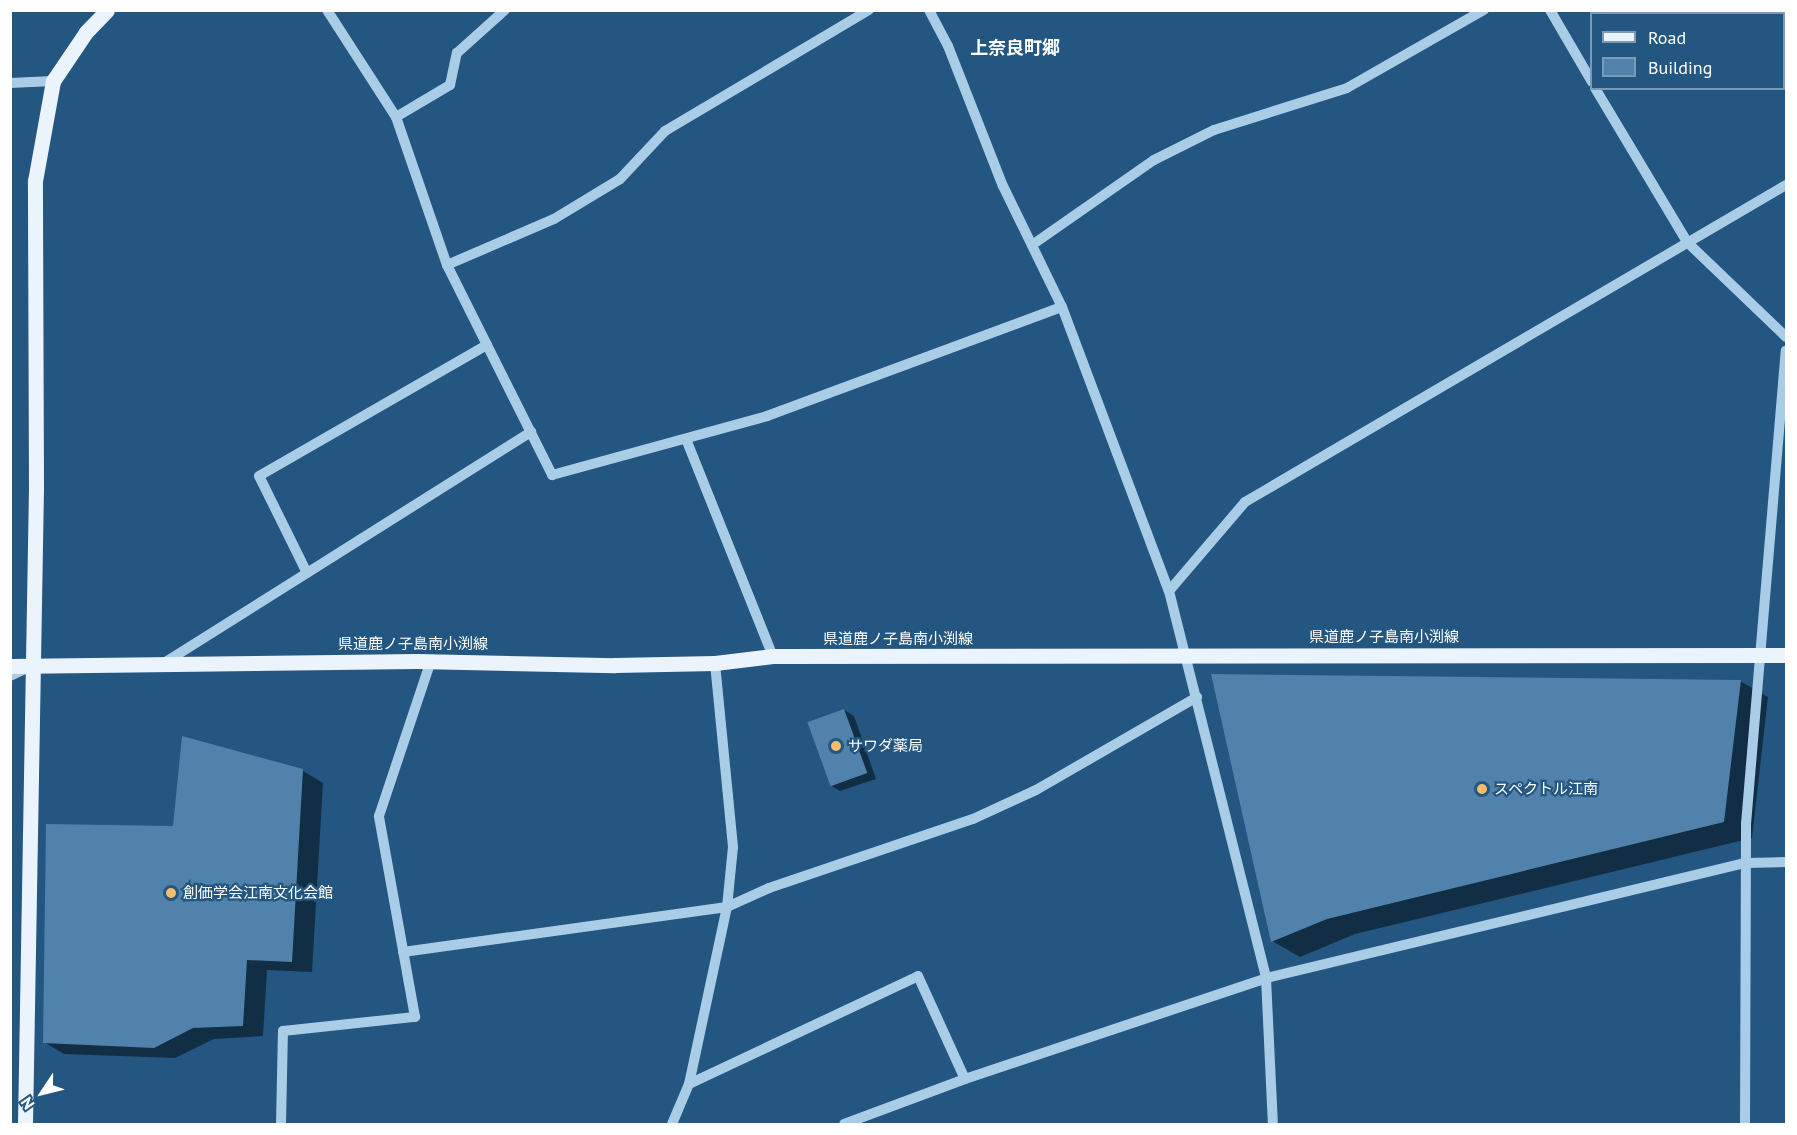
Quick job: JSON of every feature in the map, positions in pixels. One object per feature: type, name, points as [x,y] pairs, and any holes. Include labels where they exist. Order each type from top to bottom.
[{"type":"main road","points":[[25,1125],[33,666],[35,180],[53,81],[86,32],[107,10]]},
{"type":"main road","name":"県道鹿ノ子島南小渕線","points":[[10,666],[431,662],[715,663],[774,656],[1786,655]]},
{"type":"street","points":[[327,10],[396,117],[447,266],[552,475],[767,416],[1062,307]]},
{"type":"street","points":[[396,117],[450,85],[457,53],[506,10]]},
{"type":"street","points":[[447,266],[573,208],[620,179],[665,131],[869,10]]},
{"type":"street","points":[[929,10],[948,46],[1003,186],[1062,307],[1168,591],[1187,656],[1266,978],[1273,1125]]},
{"type":"street","points":[[1032,245],[1154,160],[1214,130],[1347,88],[1484,10]]},
{"type":"street","points":[[1550,10],[1590,79]]},
{"type":"street","points":[[10,83],[53,81]]},
{"type":"street","points":[[1596,90],[1687,242],[1786,337]]},
{"type":"street","points":[[1168,591],[1245,502],[1786,185]]},
{"type":"street","points":[[307,573],[259,476],[487,345]]},
{"type":"street","points":[[1745,1125],[1746,824],[1784,421],[1786,351]]},
{"type":"street","points":[[164,664],[531,432]]},
{"type":"street","points":[[686,439],[774,656]]},
{"type":"street","points":[[281,1125],[283,1031],[415,1017],[379,816],[431,662]]},
{"type":"street","points":[[672,1125],[689,1083],[727,907],[733,847],[715,663]]},
{"type":"street","points":[[10,676],[33,666]]},
{"type":"street","points":[[403,952],[727,907],[769,888],[972,819],[1036,790],[1197,698]]},
{"type":"street","points":[[844,1125],[965,1079],[1266,978],[1746,863],[1786,862]]},
{"type":"street","points":[[689,1083],[918,976],[965,1079]]},
{"type":"building","name":"スペクトル江南","points":[[1211,674],[1741,680],[1724,822],[1327,919],[1271,942]]},
{"type":"building","name":"サワダ薬局","points":[[844,709],[867,773],[831,786],[807,722]]},
{"type":"building","name":"創価学会江南文化会館","points":[[182,736],[303,769],[292,962],[247,960],[243,1026],[193,1028],[154,1048],[43,1043],[46,824],[173,826]]},
{"type":"place","name":"サワダ薬局","points":[[836,746]]},
{"type":"place","name":"スペクトル江南","points":[[1482,789]]},
{"type":"place","name":"創価学会江南文化会館","points":[[171,893]]},
{"type":"district","name":"上奈良町郷","points":[[1015,48]]}]
